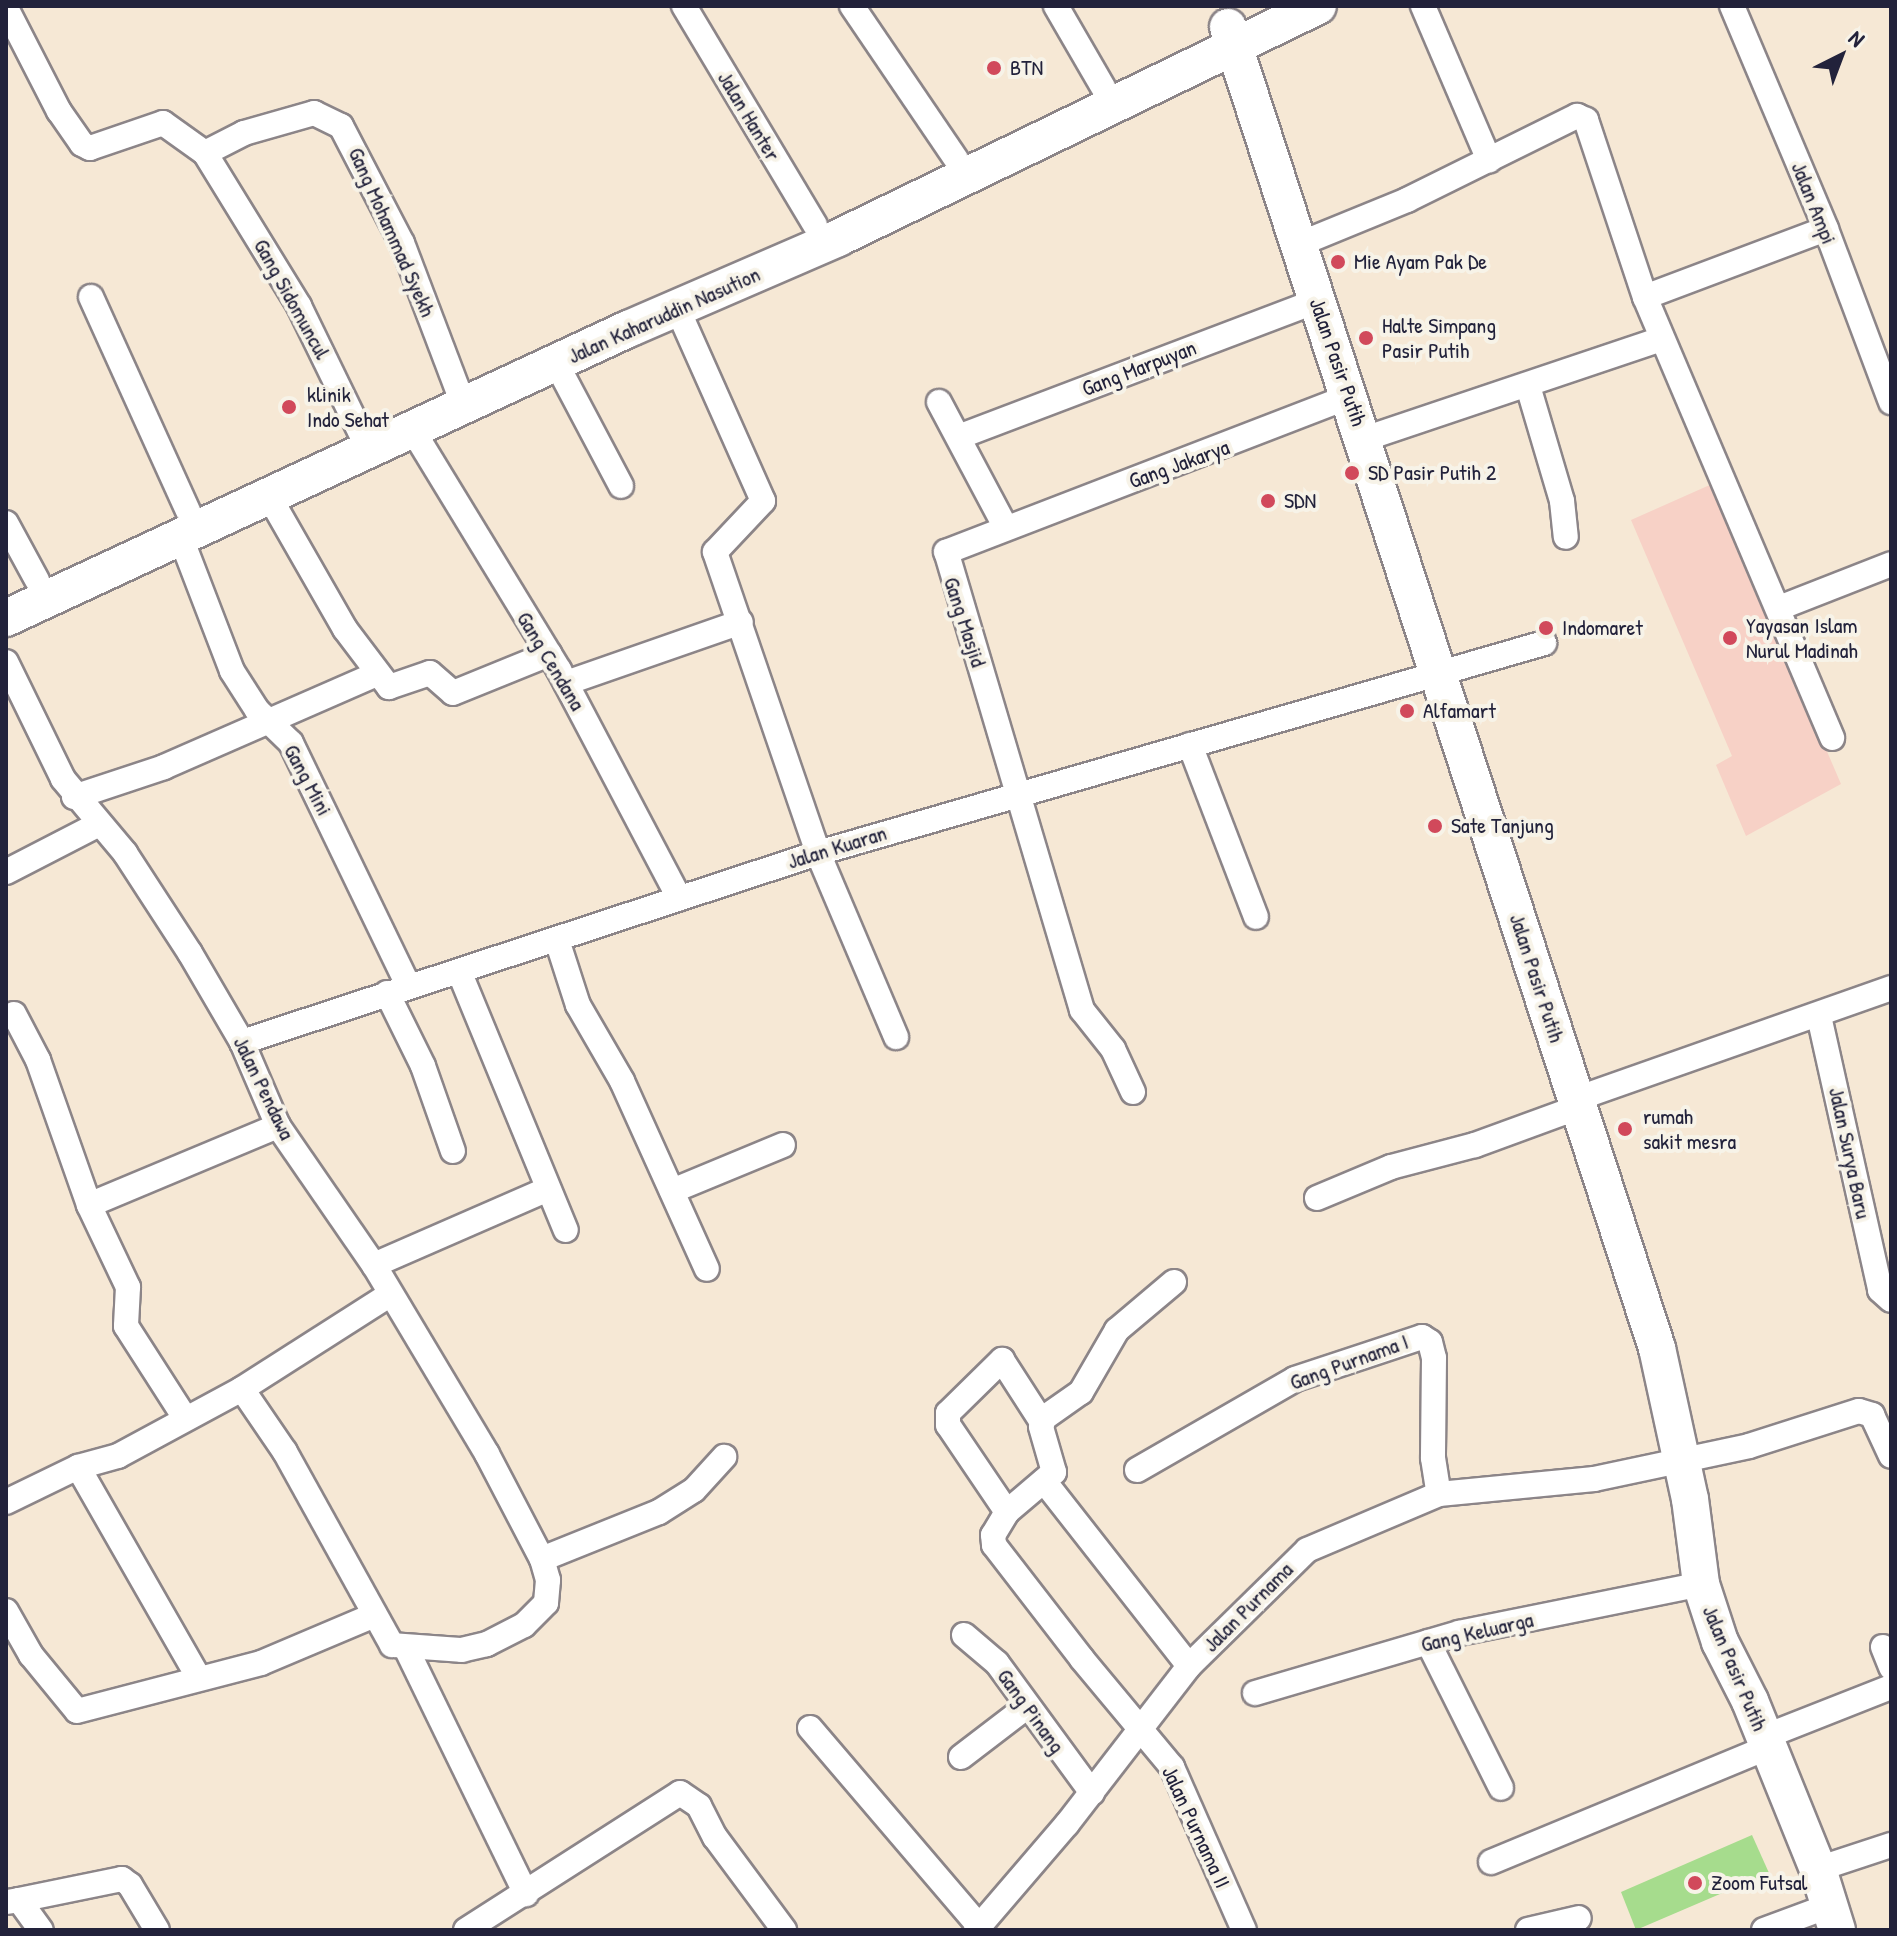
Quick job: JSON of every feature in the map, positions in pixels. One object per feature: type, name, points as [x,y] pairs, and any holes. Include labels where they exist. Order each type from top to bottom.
[{"type":"highway","name":"Jalan Kaharuddin Nasution","points":[[6,618],[184,525],[365,438],[457,388],[956,159],[1271,6]]},
{"type":"highway","name":"Jalan Kaharuddin Nasution","points":[[22,587],[184,525],[270,498],[365,438],[412,429],[678,310],[1226,26],[1318,6]]},
{"type":"highway","name":"Jalan Pasir Putih","points":[[1226,26],[1297,245],[1351,396],[1657,1348],[1682,1461],[1701,1584],[1720,1642],[1766,1742],[1818,1869],[1833,1918]]},
{"type":"street","name":"Jalan Hanter","points":[[684,6],[815,225]]},
{"type":"street","points":[[852,6],[956,159]]},
{"type":"street","points":[[1056,6],[1103,87]]},
{"type":"street","points":[[1423,6],[1489,160]]},
{"type":"street","name":"Jalan Ampi","points":[[1732,6],[1826,229],[1891,402]]},
{"type":"street","points":[[6,8],[59,111],[82,144],[90,148],[163,123],[205,153]]},
{"type":"street","name":"Gang Mohammad Syekh","points":[[205,153],[244,133],[314,113],[341,126],[402,243],[457,388]]},
{"type":"street","points":[[1297,245],[1583,117],[1645,297],[1832,738]]},
{"type":"street","name":"Gang Sidomuncul","points":[[205,153],[299,306],[365,438]]},
{"type":"street","points":[[1645,297],[1826,229]]},
{"type":"street","name":"Gang Mini","points":[[91,297],[184,525],[232,671],[270,724],[291,743],[398,989],[453,1151]]},
{"type":"street","name":"Gang Marpuyan","points":[[961,436],[1317,301]]},
{"type":"street","points":[[678,310],[761,493],[759,509],[715,552],[818,853],[896,1037]]},
{"type":"street","points":[[1364,439],[1662,339]]},
{"type":"street","points":[[556,363],[621,486]]},
{"type":"street","points":[[1528,386],[1562,501],[1566,537]]},
{"type":"street","name":"Gang Jakarya","points":[[1005,526],[1193,461],[1351,396]]},
{"type":"street","points":[[939,402],[961,436],[1005,526]]},
{"type":"street","name":"Gang Cendana","points":[[412,429],[566,683],[679,898]]},
{"type":"street","points":[[270,498],[375,675],[394,687],[430,673],[446,692],[453,693],[549,654]]},
{"type":"street","points":[[6,523],[22,587]]},
{"type":"street","name":"Gang Masjid","points":[[1005,526],[952,547],[945,559],[1082,1010],[1113,1049],[1133,1092]]},
{"type":"street","points":[[1779,608],[1891,564]]},
{"type":"street","points":[[566,683],[741,622]]},
{"type":"street","name":"Jalan Kuaran","points":[[242,1042],[818,853],[1019,798],[1190,745],[1544,643]]},
{"type":"street","name":"Jalan Pendawa","points":[[6,662],[74,797],[125,853],[242,1042],[278,1126],[374,1265],[389,1295],[487,1454],[542,1559]]},
{"type":"street","points":[[74,797],[270,724],[375,675]]},
{"type":"street","points":[[1190,745],[1256,917]]},
{"type":"street","points":[[6,872],[97,825]]},
{"type":"street","points":[[557,940],[578,1005],[622,1081],[707,1269]]},
{"type":"street","points":[[459,971],[546,1190],[566,1230]]},
{"type":"street","points":[[1317,1198],[1391,1167],[1475,1145],[1578,1103],[1891,988]]},
{"type":"street","points":[[14,1014],[38,1060],[89,1205],[128,1287],[126,1326],[185,1418]]},
{"type":"street","name":"Jalan Surya Baru","points":[[1819,1016],[1886,1295]]},
{"type":"street","points":[[89,1205],[278,1126]]},
{"type":"street","points":[[672,1191],[783,1145]]},
{"type":"street","points":[[374,1265],[546,1190]]},
{"type":"street","points":[[1042,1422],[1081,1392],[1117,1330],[1174,1282]]},
{"type":"street","points":[[6,1502],[78,1467],[118,1456],[242,1389],[389,1295]]},
{"type":"street","name":"Gang Purnama I","points":[[1137,1470],[1295,1379],[1422,1337],[1430,1342],[1434,1358],[1433,1458],[1439,1494]]},
{"type":"street","points":[[1002,1360],[1042,1422],[1054,1472],[1007,1512],[948,1425],[948,1413],[1002,1360]]},
{"type":"street","points":[[242,1389],[285,1452],[372,1616],[389,1642],[406,1648],[462,1650],[487,1644],[524,1625],[546,1603],[548,1580],[542,1559],[659,1512],[694,1490],[724,1457]]},
{"type":"street","name":"Jalan Purnama","points":[[977,1928],[1092,1793],[1189,1666],[1307,1550],[1439,1494],[1594,1479],[1682,1461],[1867,1410],[1891,1456]]},
{"type":"street","points":[[78,1467],[199,1678]]},
{"type":"street","points":[[1044,1481],[1189,1666]]},
{"type":"street","name":"Jalan Purnama II","points":[[1007,1512],[993,1529],[994,1545],[1172,1767],[1244,1930]]},
{"type":"street","name":"Gang Keluarga","points":[[1255,1693],[1428,1642],[1701,1584]]},
{"type":"street","points":[[6,1611],[69,1708],[90,1708],[292,1652],[372,1616]]},
{"type":"street","name":"Gang Pinang","points":[[964,1635],[997,1663],[1025,1708],[1092,1793]]},
{"type":"street","points":[[1428,1642],[1501,1788]]},
{"type":"street","points":[[406,1648],[526,1894]]},
{"type":"street","points":[[1491,1862],[1891,1687]]},
{"type":"street","points":[[961,1757],[1025,1708]]},
{"type":"street","points":[[810,1728],[977,1928]]},
{"type":"street","points":[[466,1930],[680,1793],[699,1806],[715,1837],[784,1930]]},
{"type":"street","points":[[1818,1869],[1891,1845]]},
{"type":"street","points":[[12,1902],[122,1879],[157,1930]]},
{"type":"street","points":[[12,1902],[41,1930]]},
{"type":"street","points":[[1528,1930],[1579,1918]]},
{"type":"street","points":[[1764,1930],[1833,1918]]},
{"type":"shaded area","name":"Yayasan Islam Nurul Madinah","points":[[1712,484],[1841,784],[1746,836],[1716,765],[1732,756],[1631,520]]},
{"type":"green space","name":"Zoom Futsal","points":[[1752,1835],[1769,1873],[1636,1930],[1621,1892]]},
{"type":"place","name":"BTN","points":[[994,68]]},
{"type":"place","name":"Mie Ayam Pak De","points":[[1338,262]]},
{"type":"place","name":"Halte Simpang Pasir Putih","points":[[1366,338]]},
{"type":"place","name":"klinik Indo Sehat","points":[[289,407]]},
{"type":"place","name":"SD Pasir Putih 2","points":[[1352,473]]},
{"type":"place","name":"SDN","points":[[1268,501]]},
{"type":"place","name":"Indomaret","points":[[1546,628]]},
{"type":"place","name":"Yayasan Islam Nurul Madinah","points":[[1730,638]]},
{"type":"place","name":"Alfamart","points":[[1407,711]]},
{"type":"place","name":"Sate Tanjung","points":[[1435,826]]},
{"type":"place","name":"rumah sakit mesra","points":[[1625,1129]]},
{"type":"place","name":"Zoom Futsal","points":[[1695,1883]]}]
